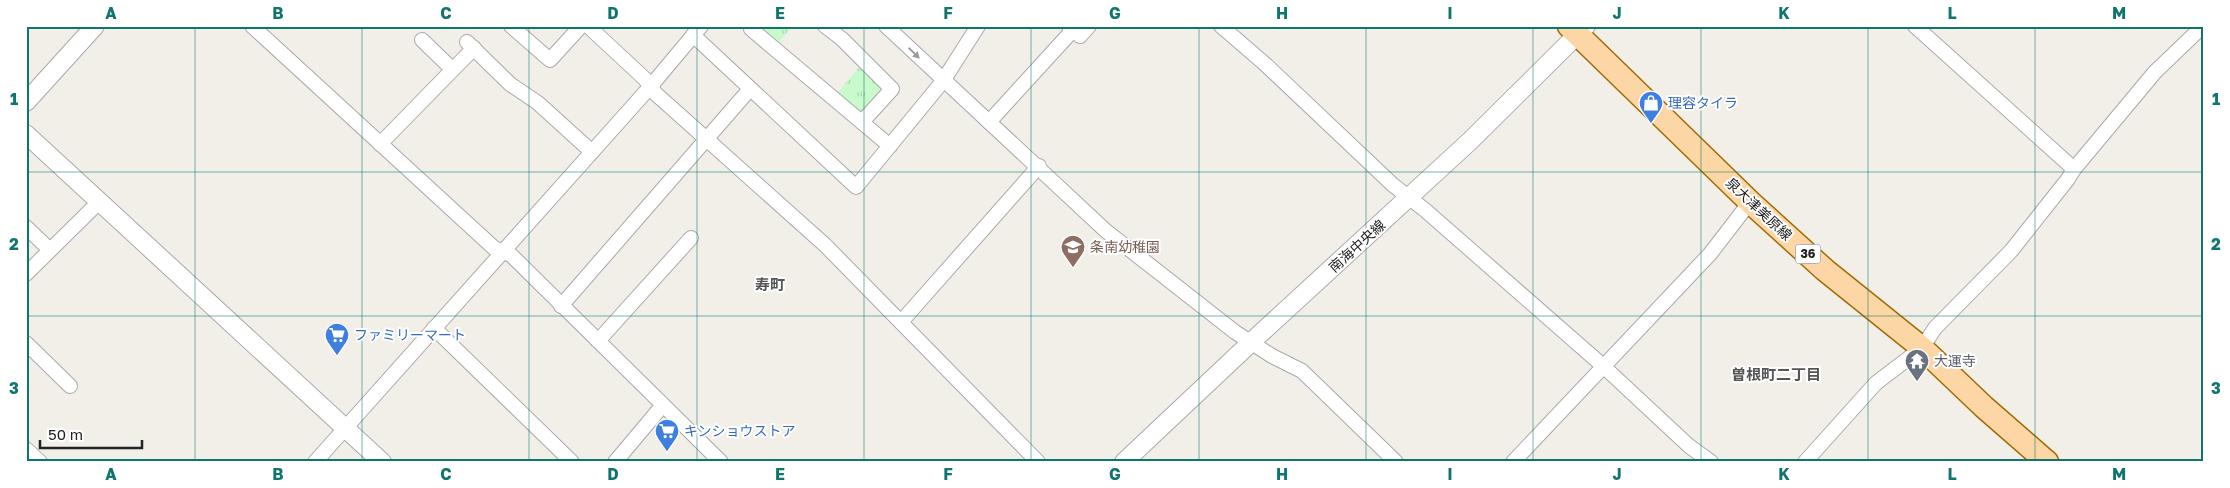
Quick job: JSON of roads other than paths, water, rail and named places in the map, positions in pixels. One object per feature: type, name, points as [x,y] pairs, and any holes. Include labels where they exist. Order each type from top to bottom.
[{"type":"main road","name":"泉大津美原線","points":[[1578,30],[1750,202],[1825,270],[1922,348],[1984,407],[2048,462]]},
{"type":"street","points":[[26,102],[94,26]]},
{"type":"street","points":[[252,26],[494,248],[512,255],[561,306],[721,462]]},
{"type":"street","points":[[511,26],[550,60],[581,26]]},
{"type":"street","points":[[588,26],[706,139],[825,245],[1038,462]]},
{"type":"street","points":[[754,26],[752,29],[890,146]]},
{"type":"street","points":[[825,26],[842,39],[892,89],[862,122]]},
{"type":"street","points":[[886,26],[942,81],[1038,166],[1106,231],[1250,343],[1302,371],[1396,462]]},
{"type":"street","points":[[315,462],[504,252],[697,31],[750,89],[856,187],[942,81],[978,26]]},
{"type":"street","points":[[989,122],[1071,28],[1080,36],[1089,26]]},
{"type":"street","points":[[1221,26],[1265,64],[1393,186],[1410,198],[1602,366],[1689,446],[1710,462]]},
{"type":"street","points":[[1915,26],[2074,168]]},
{"type":"street","points":[[1805,462],[1876,383],[1922,348],[1935,328],[2011,251],[2068,179],[2074,168],[2155,72],[2202,26]]},
{"type":"street","name":"南海中央線","points":[[1124,462],[1250,343],[1410,198],[1578,30]]},
{"type":"street","points":[[422,40],[452,69]]},
{"type":"street","points":[[380,144],[452,69],[471,45],[510,84],[538,103],[592,152]]},
{"type":"street","points":[[561,306],[750,89]]},
{"type":"street","points":[[26,134],[382,462]]},
{"type":"street","points":[[901,322],[1038,166]]},
{"type":"street","points":[[26,274],[99,202]]},
{"type":"street","points":[[1513,462],[1710,254],[1750,202]]},
{"type":"street","points":[[26,228],[50,250]]},
{"type":"street","points":[[598,341],[691,238]]},
{"type":"street","points":[[434,328],[572,462]]},
{"type":"street","points":[[26,343],[70,386]]},
{"type":"street","points":[[615,462],[663,405]]},
{"type":"street","points":[[26,449],[40,462]]},
{"type":"place","name":"理容タイラ","points":[[1651,124]]},
{"type":"place","name":"条南幼稚園","points":[[1073,268]]},
{"type":"place","name":"ファミリーマート","points":[[337,356]]},
{"type":"place","name":"大運寺","points":[[1917,382]]},
{"type":"place","name":"キンショウストア","points":[[667,452]]},
{"type":"district","name":"寿町","points":[[770,285]]},
{"type":"district","name":"曽根町二丁目","points":[[1776,375]]}]
